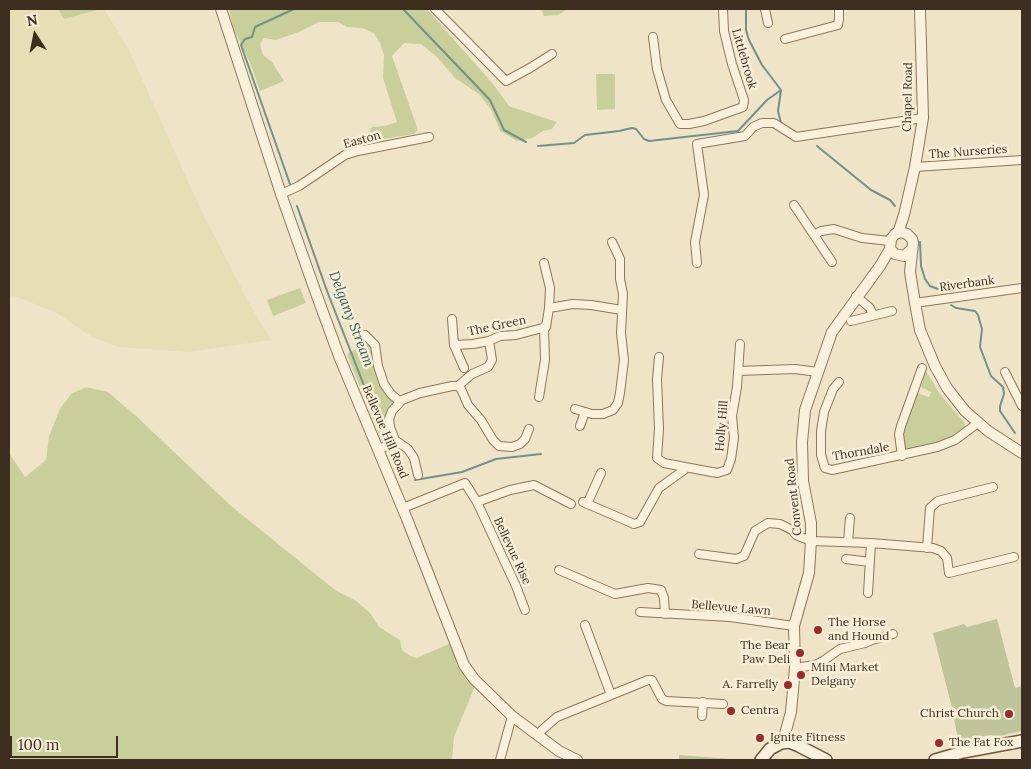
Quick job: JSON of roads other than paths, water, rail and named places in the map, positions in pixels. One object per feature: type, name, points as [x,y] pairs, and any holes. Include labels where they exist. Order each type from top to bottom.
[{"type":"main road","points":[[935,760],[963,752],[1022,741]]},
{"type":"main road","points":[[761,760],[770,749],[781,743],[789,742],[826,760]]},
{"type":"street","name":"Bellevue Hill Road","points":[[221,9],[281,194],[340,356],[403,508],[464,665],[474,679],[512,716],[558,751],[577,760]]},
{"type":"street","points":[[435,9],[506,81],[552,54]]},
{"type":"street","name":"Littlebrook","points":[[652,37],[657,69],[666,100],[680,124],[704,121],[743,106],[744,100],[732,64],[724,31],[723,9]]},
{"type":"street","points":[[765,9],[768,23]]},
{"type":"street","points":[[785,39],[838,25],[838,9]]},
{"type":"street","name":"Chapel Road","points":[[903,233],[904,215],[915,167],[923,118],[920,9]]},
{"type":"street","points":[[698,263],[694,242],[704,195],[697,144],[745,136],[753,127],[762,123],[774,123],[796,137],[923,118]]},
{"type":"street","name":"Easton","points":[[281,194],[299,186],[345,155],[429,137]]},
{"type":"street","name":"The Nurseries","points":[[915,167],[1022,160]]},
{"type":"street","points":[[794,205],[832,262]]},
{"type":"street","points":[[814,235],[821,231],[834,229],[907,254],[912,250]]},
{"type":"street","points":[[910,272],[895,250],[893,236],[903,233],[913,243],[910,272],[920,330],[934,366],[947,388],[965,411],[978,423],[1021,451]]},
{"type":"street","points":[[575,409],[592,414],[603,414],[613,410],[618,402],[624,360],[621,332],[623,294],[620,279],[620,259],[612,242]]},
{"type":"street","name":"Convent Road","points":[[781,743],[790,712],[795,668],[794,626],[809,573],[812,541],[811,523],[803,482],[802,442],[805,410],[832,332],[856,296],[895,250]]},
{"type":"street","name":"The Green","points":[[539,397],[545,360],[544,327],[546,327],[550,288],[544,263]]},
{"type":"street","name":"Riverbank","points":[[915,303],[1022,288]]},
{"type":"street","points":[[856,296],[870,308],[874,315]]},
{"type":"street","points":[[548,308],[582,304],[622,310]]},
{"type":"street","points":[[851,321],[892,311]]},
{"type":"street","name":"The Green","points":[[452,319],[454,345],[464,368]]},
{"type":"street","name":"The Green","points":[[454,345],[489,341],[500,336],[516,335],[544,327]]},
{"type":"street","points":[[365,336],[375,345],[378,366],[384,384],[400,402]]},
{"type":"street","points":[[418,474],[414,458],[408,449],[395,440],[389,419],[392,411],[400,402],[420,393],[458,386],[472,374],[488,367],[492,360],[489,341]]},
{"type":"street","name":"Holly Hill","points":[[659,357],[657,379],[659,429],[657,458],[664,463],[717,473],[727,470],[731,459],[734,438],[732,416],[740,344]]},
{"type":"street","name":"Thorndale","points":[[902,456],[899,434],[900,426],[922,368]]},
{"type":"street","points":[[738,372],[795,369],[818,372]]},
{"type":"street","points":[[1005,372],[1022,406]]},
{"type":"street","name":"Thorndale","points":[[839,382],[833,389],[824,412],[821,431],[821,455],[824,468],[832,470],[937,447],[955,440],[978,423]]},
{"type":"street","points":[[458,386],[468,405],[499,446],[512,447],[520,444],[525,439],[529,429]]},
{"type":"street","points":[[580,426],[585,412]]},
{"type":"street","points":[[378,450],[395,440]]},
{"type":"street","points":[[601,474],[585,503],[634,524],[640,522],[660,488],[684,470],[685,467]]},
{"type":"street","name":"Bellevue Rise","points":[[403,508],[465,483],[477,502],[516,586],[525,610]]},
{"type":"street","points":[[477,502],[510,490],[534,485],[571,504]]},
{"type":"street","points":[[927,548],[930,508],[938,501],[993,487]]},
{"type":"street","points":[[848,542],[850,518]]},
{"type":"street","points":[[699,554],[736,560],[744,556],[755,531],[768,523],[780,524],[792,530],[796,535],[812,541],[871,543],[941,551],[947,558],[948,573],[1014,557]]},
{"type":"street","points":[[868,593],[871,543]]},
{"type":"street","points":[[846,560],[870,562]]},
{"type":"street","points":[[559,570],[616,594],[648,588],[661,590],[664,598],[665,614]]},
{"type":"street","name":"Bellevue Lawn","points":[[640,612],[730,617],[794,626]]},
{"type":"street","points":[[585,625],[611,695]]},
{"type":"street","points":[[795,668],[815,665],[840,649],[865,644],[893,634]]},
{"type":"street","points":[[538,735],[557,717],[652,680],[662,699],[666,701],[723,704]]},
{"type":"street","points":[[702,716],[703,702]]},
{"type":"street","points":[[500,760],[512,716]]},
{"type":"waterway","name":"Delgany Stream","points":[[290,184],[241,45],[245,39],[252,37],[255,27],[294,9]]},
{"type":"waterway","points":[[403,9],[490,100],[504,130],[526,142]]},
{"type":"waterway","points":[[746,9],[746,30],[749,40],[762,65],[781,90],[778,111],[781,123]]},
{"type":"waterway","points":[[538,146],[574,143],[585,135],[632,128],[636,129],[644,139],[649,141],[738,131],[767,100],[781,90]]},
{"type":"waterway","points":[[817,146],[871,190],[890,200],[895,206]]},
{"type":"waterway","name":"Delgany Stream","points":[[297,206],[327,291],[385,439]]},
{"type":"waterway","points":[[920,242],[921,266],[925,279],[930,286],[946,292]]},
{"type":"waterway","points":[[951,305],[956,308],[975,311],[978,315],[982,329],[980,347],[991,376],[1003,387],[1004,394],[1000,411],[1015,433]]},
{"type":"waterway","name":"Delgany Stream","points":[[415,480],[462,472],[496,459],[541,454]]},
{"type":"place","name":"The Horse and Hound","points":[[818,630]]},
{"type":"place","name":"The Bear Paw Deli","points":[[800,653]]},
{"type":"place","name":"Mini Market Delgany","points":[[801,675]]},
{"type":"place","name":"A. Farrelly","points":[[788,685]]},
{"type":"place","name":"Centra","points":[[731,711]]},
{"type":"place","name":"Christ Church","points":[[1009,714]]},
{"type":"place","name":"Ignite Fitness","points":[[760,738]]},
{"type":"place","name":"The Fat Fox","points":[[939,743]]}]
